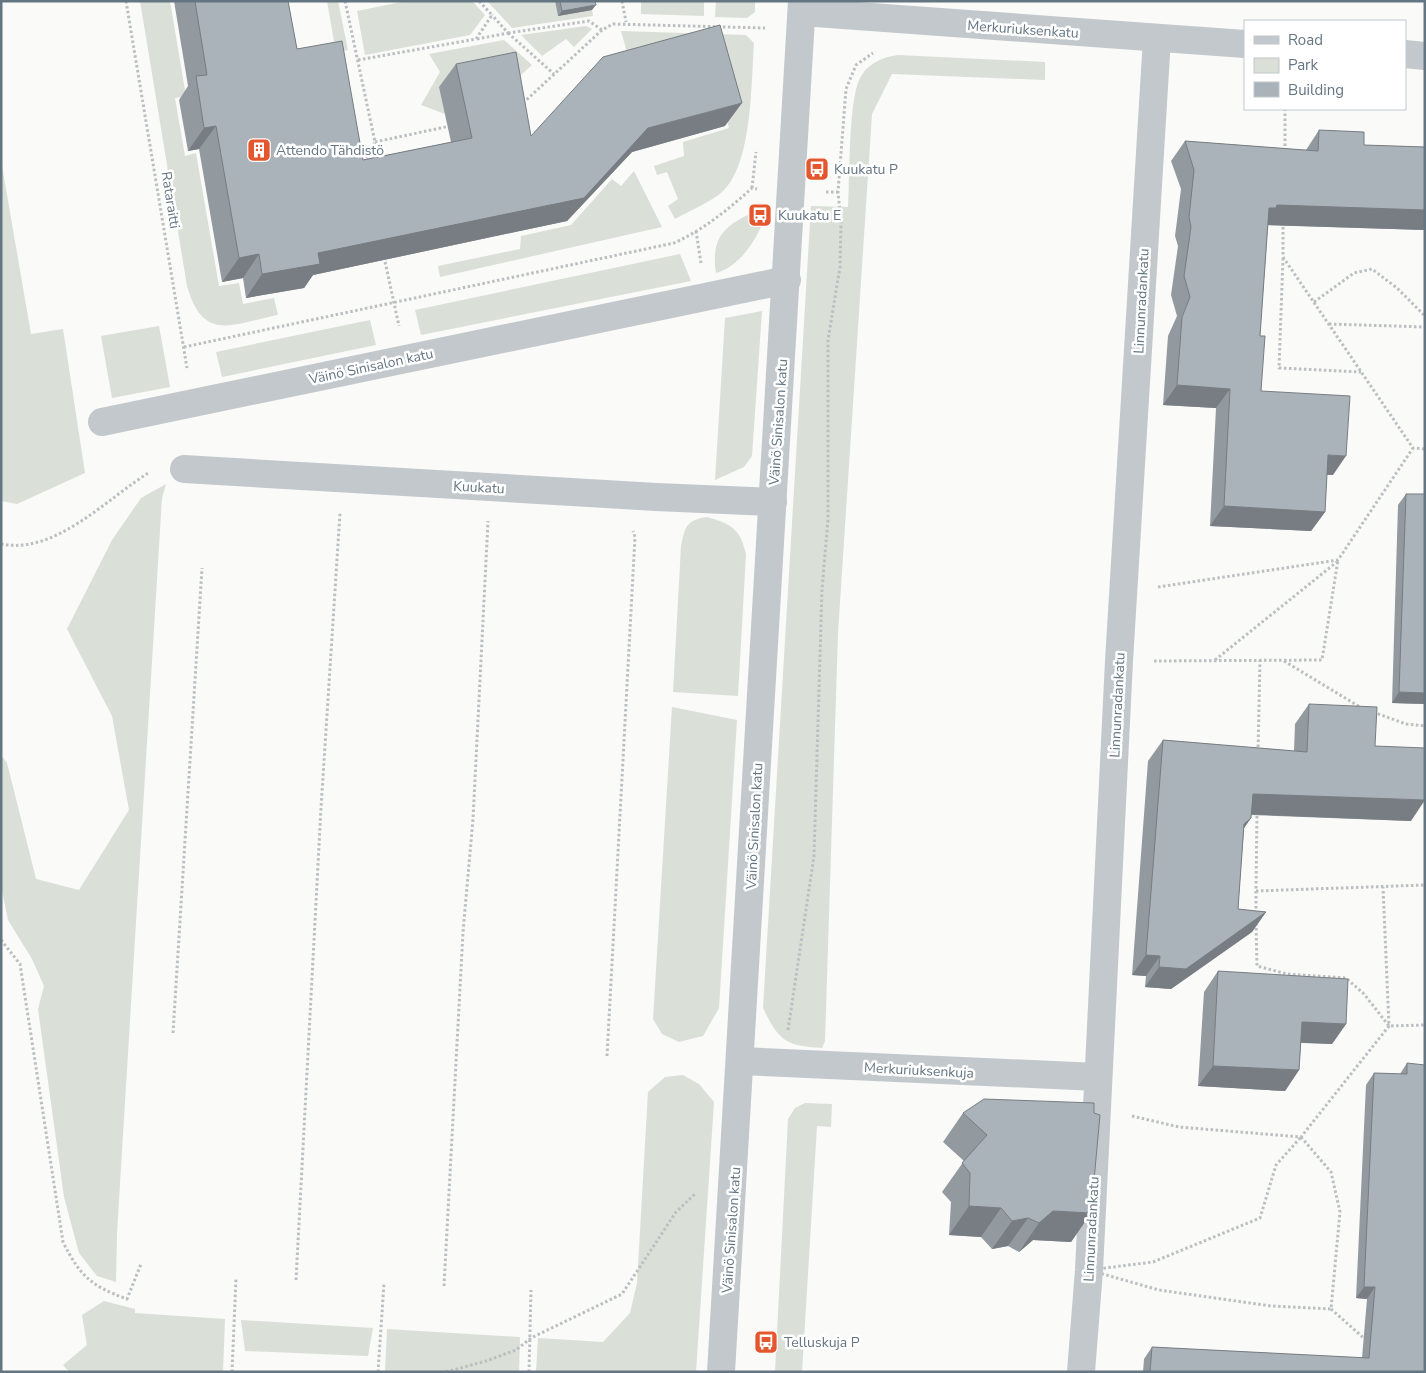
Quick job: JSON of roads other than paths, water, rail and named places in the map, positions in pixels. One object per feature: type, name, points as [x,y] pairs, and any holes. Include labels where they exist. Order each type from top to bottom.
[{"type":"street","name":"Merkuriuksenkatu","points":[[802,7],[1244,44]]},
{"type":"street","name":"Väinö Sinisalon katu","points":[[722,1372],[802,7]]},
{"type":"street","name":"Linnunradankatu","points":[[1081,1372],[1089,1270],[1097,1077],[1119,661],[1157,38]]},
{"type":"street","points":[[1406,54],[1425,56]]},
{"type":"street","name":"Väinö Sinisalon katu","points":[[102,422],[786,280]]},
{"type":"street","name":"Kuukatu","points":[[184,469],[656,497],[773,502]]},
{"type":"street","name":"Merkuriuksenkuja","points":[[741,1061],[1097,1077]]},
{"type":"place","name":"Attendo Tähdistö","points":[[259,150]]},
{"type":"place","name":"Kuukatu P","points":[[817,169]]},
{"type":"place","name":"Kuukatu E","points":[[760,215]]},
{"type":"place","name":"Telluskuja P","points":[[766,1342]]}]
